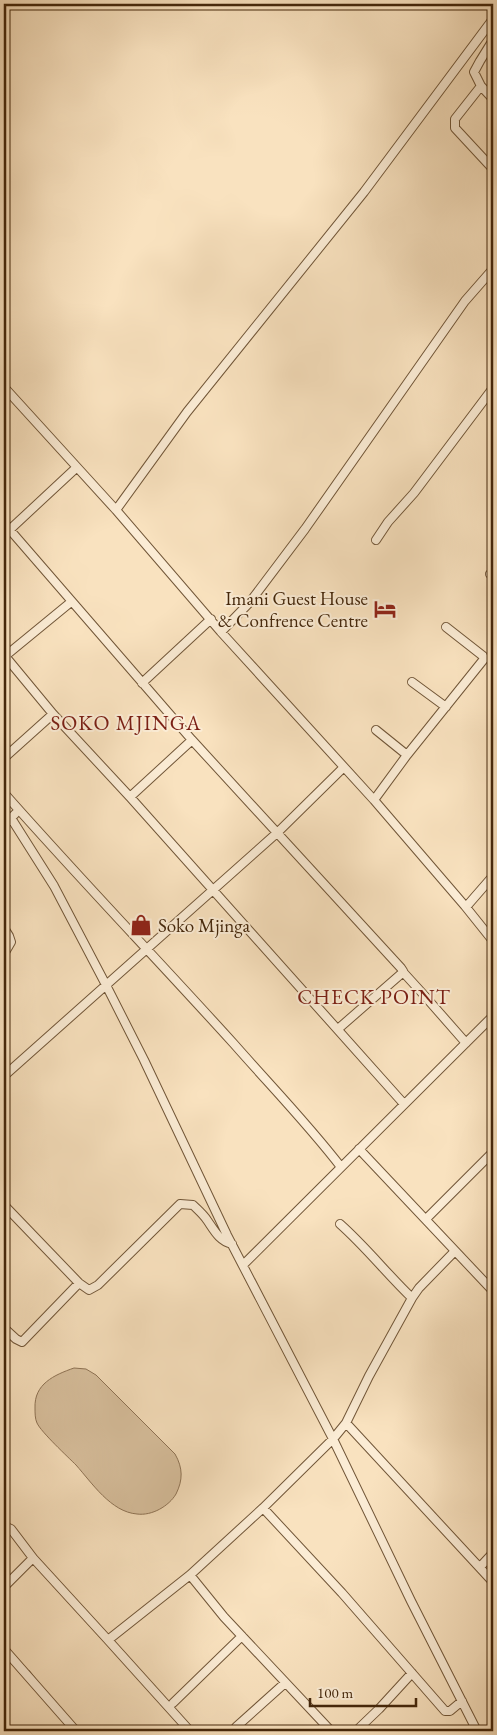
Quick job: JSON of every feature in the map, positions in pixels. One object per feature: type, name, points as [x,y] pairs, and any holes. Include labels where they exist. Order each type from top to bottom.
[{"type":"street","points":[[116,510],[187,412],[364,192],[493,19]]},
{"type":"street","points":[[493,40],[474,72],[481,86],[493,99]]},
{"type":"street","points":[[481,86],[455,119],[454,124],[455,128],[493,169]]},
{"type":"street","points":[[222,632],[250,602],[305,529],[465,300],[493,269]]},
{"type":"street","points":[[4,387],[116,510],[343,768],[374,800],[466,907],[493,942]]},
{"type":"street","points":[[376,540],[493,388]]},
{"type":"street","points":[[7,532],[76,468]]},
{"type":"street","points":[[4,523],[7,532],[192,740],[401,968],[402,972],[466,1043]]},
{"type":"street","points":[[71,602],[4,657],[52,714],[130,797],[404,1104]]},
{"type":"street","points":[[142,683],[211,619]]},
{"type":"street","points":[[374,800],[407,755],[484,659],[483,656],[446,627]]},
{"type":"street","points":[[412,682],[446,707]]},
{"type":"street","points":[[4,758],[52,714]]},
{"type":"street","points":[[376,730],[407,755]]},
{"type":"street","points":[[130,797],[192,740]]},
{"type":"street","points":[[4,1076],[278,832],[343,768]]},
{"type":"street","points":[[4,793],[300,1117],[341,1167]]},
{"type":"street","points":[[4,825],[19,810]]},
{"type":"street","points":[[11,818],[54,886],[106,985],[232,1244],[333,1439],[411,1601],[477,1731]]},
{"type":"street","points":[[466,907],[493,876]]},
{"type":"street","points":[[4,928],[11,942],[4,954]]},
{"type":"street","points":[[338,1028],[402,972]]},
{"type":"street","points":[[243,1265],[493,1016]]},
{"type":"street","points":[[359,1149],[493,1292]]},
{"type":"street","points":[[426,1220],[493,1152]]},
{"type":"street","points":[[4,1205],[79,1283],[89,1290],[98,1285],[180,1204],[193,1205],[206,1218],[218,1236],[225,1242],[232,1244]]},
{"type":"street","points":[[340,1224],[358,1240],[385,1272],[412,1298]]},
{"type":"street","points":[[108,1640],[190,1575],[263,1508],[333,1439],[346,1423],[369,1376],[412,1298],[419,1288],[455,1251]]},
{"type":"street","points":[[4,1328],[16,1340],[22,1342],[79,1283]]},
{"type":"street","points":[[346,1423],[493,1582]]},
{"type":"street","points":[[263,1508],[342,1592],[447,1712],[462,1701]]},
{"type":"street","points":[[4,1526],[11,1530],[33,1558],[190,1731]]},
{"type":"street","points":[[480,1567],[493,1553]]},
{"type":"street","points":[[4,1586],[33,1558]]},
{"type":"street","points":[[190,1575],[224,1617],[331,1731]]},
{"type":"street","points":[[173,1703],[242,1636]]},
{"type":"street","points":[[4,1649],[76,1731]]},
{"type":"street","points":[[356,1731],[412,1673]]},
{"type":"street","points":[[236,1727],[286,1683]]},
{"type":"shaded area","points":[[74,1368],[86,1369],[96,1375],[175,1454],[181,1469],[180,1484],[176,1494],[165,1506],[154,1512],[143,1514],[128,1512],[119,1508],[95,1488],[76,1465],[39,1427],[35,1414],[38,1393],[53,1377]]},
{"type":"waterway","points":[[29,1671],[35,1679]]},
{"type":"place","name":"Imani Guest House & Confrence Centre","points":[[385,609]]},
{"type":"place","name":"Soko Mjinga","points":[[141,925]]},
{"type":"district","name":"SOKO MJINGA","points":[[126,723]]},
{"type":"district","name":"CHECK POINT","points":[[374,997]]}]
